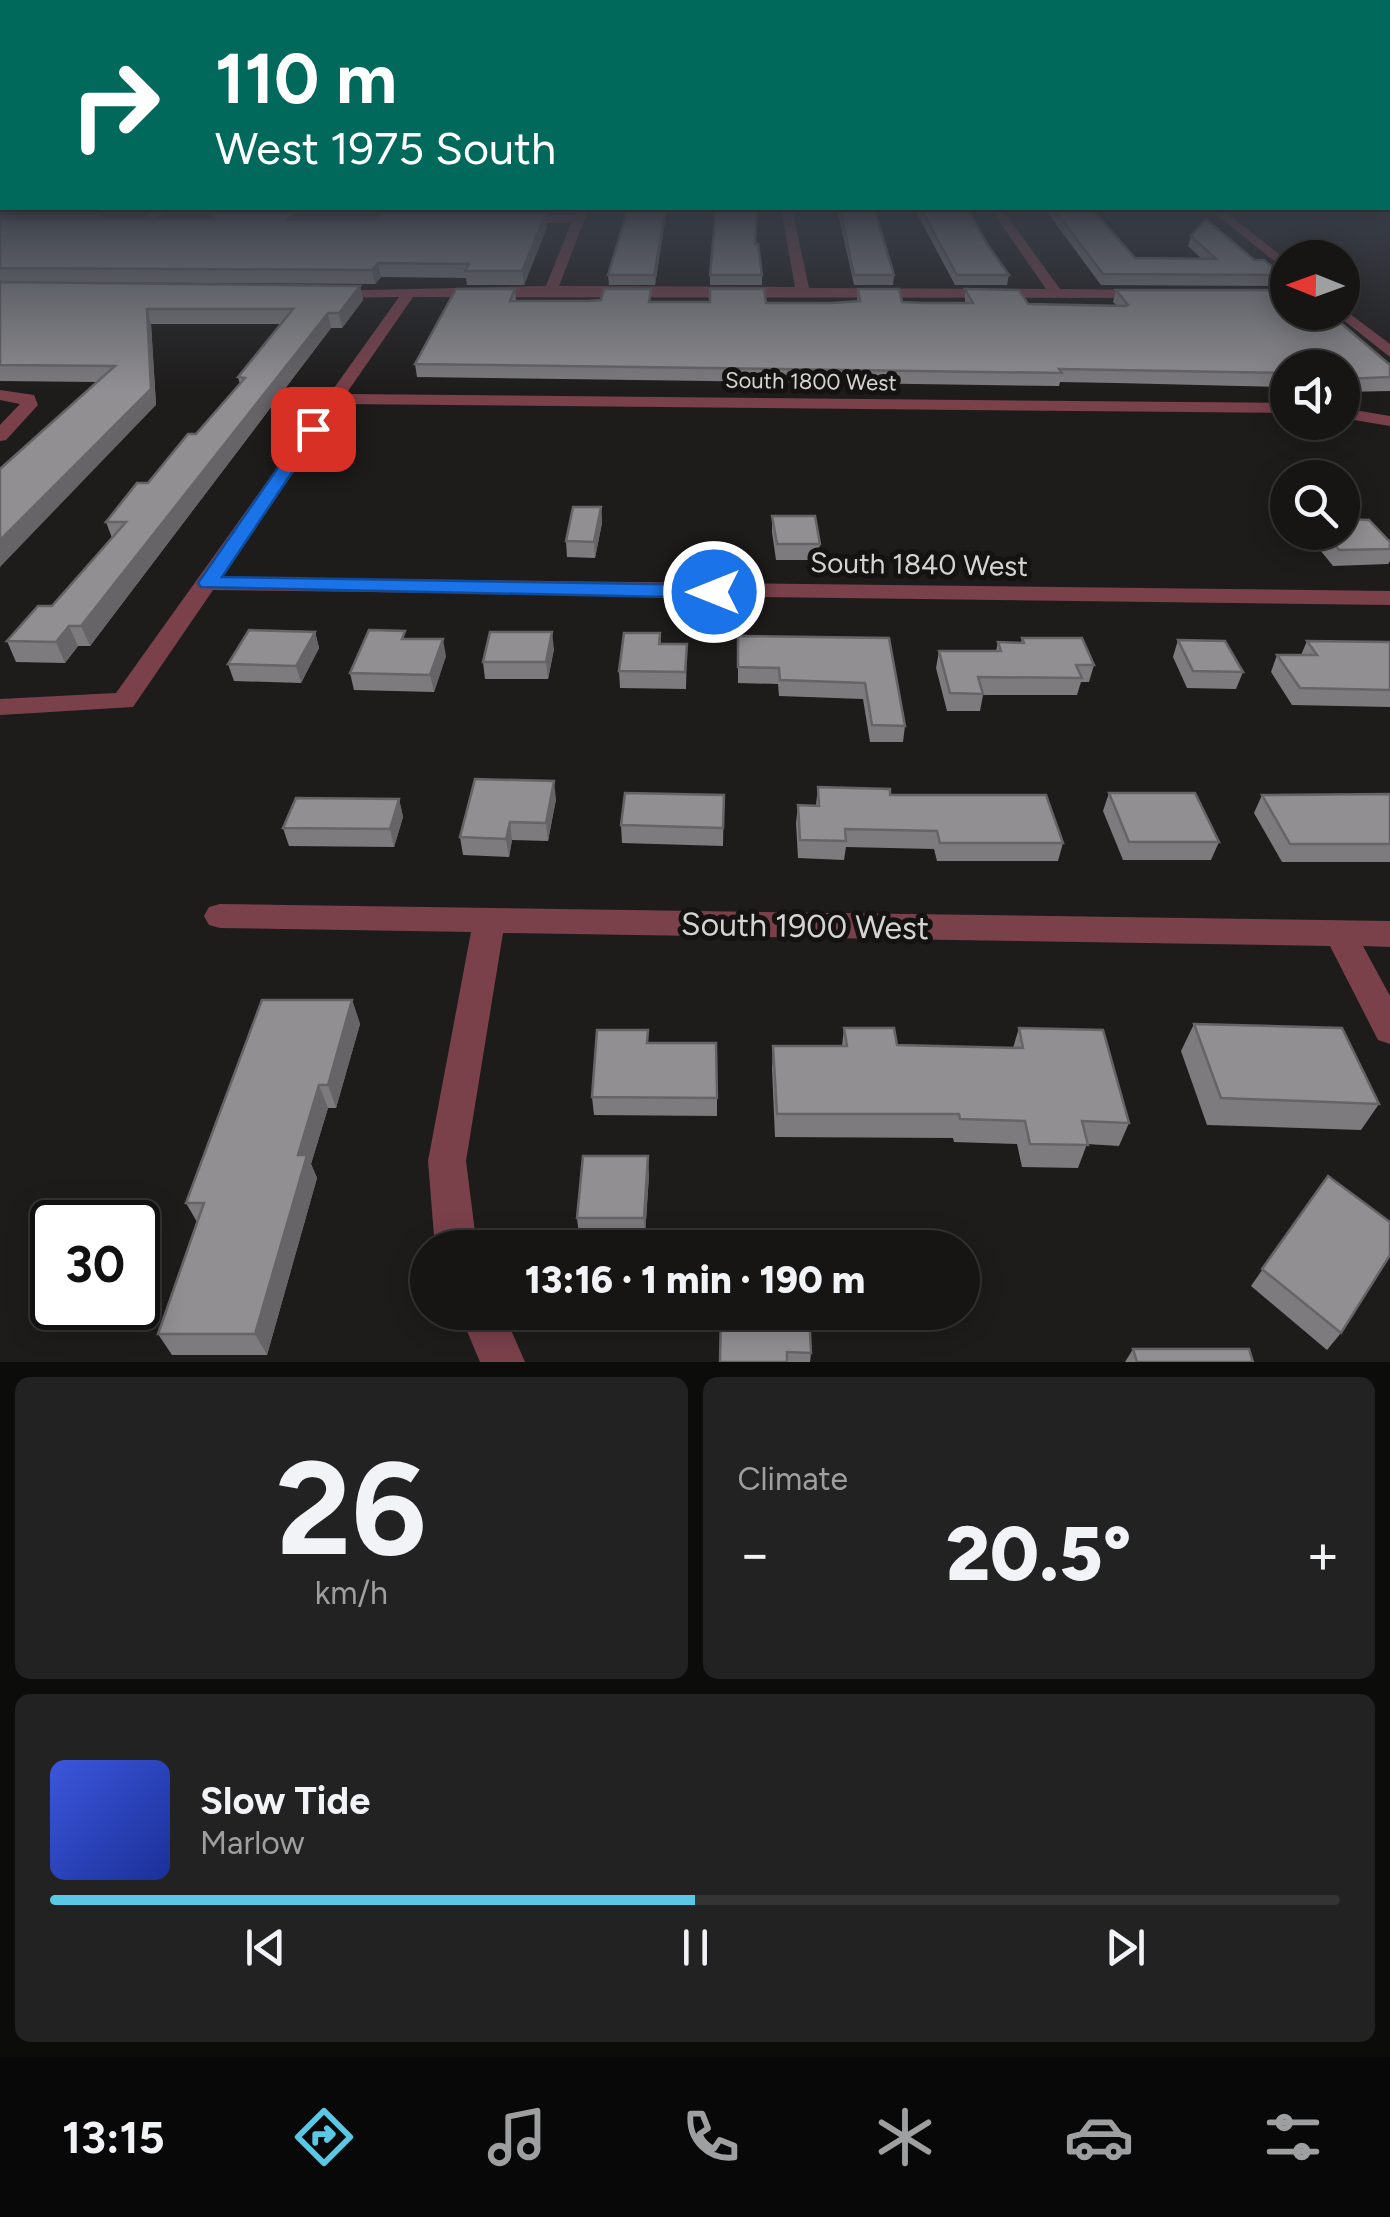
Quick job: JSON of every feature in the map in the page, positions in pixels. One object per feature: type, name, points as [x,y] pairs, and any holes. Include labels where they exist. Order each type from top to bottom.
[{"type":"street","points":[[552,290],[561,266]]},
{"type":"street","points":[[798,266],[803,291]]},
{"type":"street","points":[[1036,266],[1056,294]]},
{"type":"street","points":[[310,294],[552,290],[1172,294]]},
{"type":"street","points":[[0,707],[124,702],[407,295]]},
{"type":"street","points":[[1360,327],[1390,352]]},
{"type":"street","points":[[0,395],[28,398],[29,405],[0,436]]},
{"type":"street","name":"South 1800 West","points":[[334,398],[1270,408]]},
{"type":"street","points":[[1360,417],[1390,421]]},
{"type":"street","name":"South 1840 West","points":[[208,583],[1390,598]]},
{"type":"street","name":"South 1900 West","points":[[220,916],[1390,934]]},
{"type":"street","points":[[454,1230],[447,1161],[489,920]]},
{"type":"street","points":[[1340,936],[1390,1028]]},
{"type":"street","points":[[488,1330],[503,1362]]},
{"type":"building","points":[[0,266],[376,266],[372,270]]},
{"type":"building","points":[[468,266],[524,266],[522,271],[465,271]]},
{"type":"building","points":[[611,266],[656,266],[654,275],[608,275]]},
{"type":"building","points":[[711,266],[761,266],[762,275],[710,275]]},
{"type":"building","points":[[852,266],[891,266],[894,275],[854,275]]},
{"type":"building","points":[[952,266],[1002,266],[1009,275],[957,275]]},
{"type":"building","points":[[1097,266],[1270,266],[1270,275],[1103,274]]},
{"type":"building","points":[[0,282],[360,286],[339,313],[328,313],[81,626],[69,626],[56,642],[7,641],[38,606],[52,606],[126,522],[106,522],[137,483],[148,483],[188,434],[196,434],[245,378],[238,377],[293,309],[147,309],[151,389],[0,540],[0,469],[115,366],[0,365]]},
{"type":"building","points":[[456,289],[515,289],[510,301],[588,301],[601,300],[604,289],[651,289],[649,302],[710,302],[710,289],[764,289],[766,303],[860,301],[858,289],[899,289],[902,302],[973,303],[965,289],[1019,290],[1028,304],[1125,306],[1128,305],[1116,290],[1270,290],[1270,330],[1349,330],[1390,365],[1390,377],[1360,378],[1360,350],[1270,350],[1270,373],[415,364]]},
{"type":"building","points":[[573,507],[601,507],[594,542],[566,541]]},
{"type":"building","points":[[772,516],[815,516],[820,544],[777,544]]},
{"type":"building","points":[[1360,520],[1369,520],[1390,542],[1390,549],[1360,550]]},
{"type":"building","points":[[249,630],[315,632],[296,666],[228,664]]},
{"type":"building","points":[[369,630],[405,631],[402,639],[443,639],[430,675],[350,673]]},
{"type":"building","points":[[490,632],[552,632],[546,662],[483,662]]},
{"type":"building","points":[[624,633],[660,633],[659,644],[687,644],[685,672],[619,671]]},
{"type":"building","points":[[738,636],[889,638],[905,726],[872,725],[865,683],[780,680],[779,668],[738,667]]},
{"type":"building","points":[[1022,638],[1082,638],[1094,665],[1076,665],[1082,678],[978,677],[983,694],[950,693],[939,651],[1001,651],[998,642],[1024,643]]},
{"type":"building","points":[[1178,640],[1225,641],[1243,672],[1193,671]]},
{"type":"building","points":[[1307,641],[1390,642],[1390,690],[1300,688],[1277,655],[1317,655]]},
{"type":"building","points":[[475,779],[554,781],[546,823],[510,822],[506,839],[460,837]]},
{"type":"building","points":[[818,787],[890,789],[890,795],[1046,795],[1063,843],[940,843],[937,831],[845,829],[846,841],[800,840],[798,805],[819,806]]},
{"type":"building","points":[[625,793],[724,795],[723,828],[621,825]]},
{"type":"building","points":[[1109,793],[1195,793],[1219,842],[1129,842]]},
{"type":"building","points":[[1390,794],[1390,844],[1290,844],[1262,795]]},
{"type":"building","points":[[296,798],[399,799],[390,829],[283,828]]},
{"type":"building","points":[[262,1000],[352,1000],[328,1085],[319,1085],[298,1155],[307,1155],[255,1334],[158,1334],[204,1203],[186,1203]]},
{"type":"building","points":[[1194,1024],[1342,1028],[1379,1104],[1221,1098]]},
{"type":"building","points":[[844,1028],[894,1028],[897,1045],[1023,1048],[1019,1028],[1103,1030],[1129,1123],[1082,1121],[1088,1145],[1030,1144],[1025,1121],[960,1119],[959,1114],[777,1114],[773,1046],[847,1046]]},
{"type":"building","points":[[597,1030],[648,1030],[647,1043],[716,1043],[717,1098],[592,1097]]},
{"type":"building","points":[[583,1156],[648,1156],[644,1218],[577,1218]]},
{"type":"building","points":[[1328,1176],[1390,1222],[1390,1255],[1341,1333],[1262,1269]]},
{"type":"building","points":[[721,1330],[810,1330],[811,1353],[787,1352],[787,1362],[720,1362]]},
{"type":"building","points":[[1133,1349],[1249,1349],[1253,1362],[1137,1362]]},
{"type":"route","points":[[313,429],[208,583],[714,592]]}]
